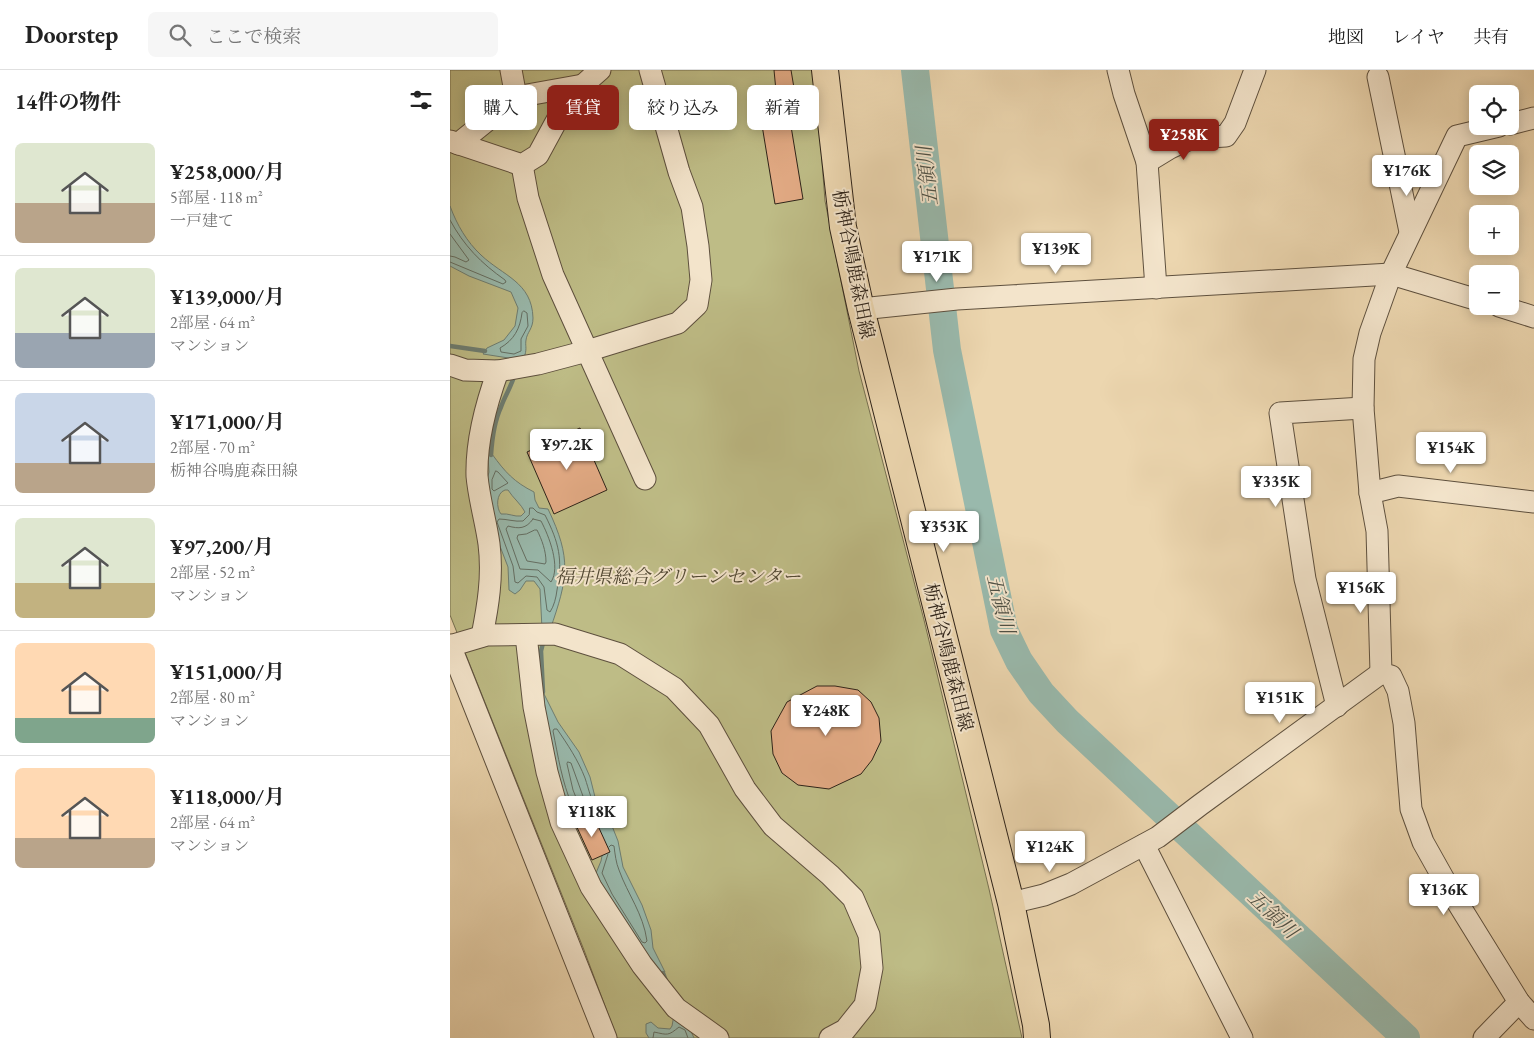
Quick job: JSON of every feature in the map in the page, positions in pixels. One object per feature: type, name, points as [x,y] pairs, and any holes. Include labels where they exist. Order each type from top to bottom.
[{"type":"main road","name":"栃神谷鳴鹿森田線","points":[[826,70],[842,227],[1011,902],[1037,1038]]},
{"type":"street","points":[[511,70],[514,85]]},
{"type":"street","points":[[583,85],[600,70]]},
{"type":"street","points":[[450,365],[465,370],[498,371],[538,364],[587,351],[678,322],[697,305],[701,280],[692,207],[679,172],[650,70]]},
{"type":"street","points":[[1118,70],[1146,162],[1156,288]]},
{"type":"street","points":[[1146,162],[1192,138],[1226,136],[1235,123],[1255,70]]},
{"type":"street","points":[[1378,76],[1410,232]]},
{"type":"street","points":[[1519,122],[1534,118]]},
{"type":"street","points":[[454,142],[471,130]]},
{"type":"street","points":[[454,142],[522,165],[538,156],[552,130]]},
{"type":"street","points":[[1381,673],[1377,531],[1370,493],[1363,408],[1364,359],[1370,333],[1390,274],[1457,136],[1469,133]]},
{"type":"street","points":[[522,165],[528,198],[553,275],[645,479]]},
{"type":"street","points":[[861,309],[957,299],[1390,274],[1469,297]]},
{"type":"street","points":[[1519,312],[1534,317]]},
{"type":"street","points":[[482,636],[490,582],[489,547],[478,476],[479,444],[488,400],[498,371]]},
{"type":"street","points":[[1337,706],[1305,579],[1280,412],[1363,408]]},
{"type":"street","points":[[1370,493],[1398,486],[1534,502]]},
{"type":"street","points":[[606,1038],[450,646],[487,635],[555,634],[620,654],[674,688],[709,724],[745,789],[773,826],[830,875],[853,898],[869,935],[872,968],[865,1004],[845,1030],[830,1038]]},
{"type":"street","points":[[526,635],[534,708],[547,772],[561,822],[591,886],[642,964],[676,1008],[718,1038]]},
{"type":"street","points":[[1011,902],[1044,895],[1070,884],[1167,832],[1200,805],[1381,673]]},
{"type":"street","points":[[1381,673],[1391,676],[1398,691],[1404,723],[1411,809],[1423,842],[1450,892],[1519,1002],[1534,1019]]},
{"type":"street","points":[[1144,845],[1242,1038]]},
{"type":"street","points":[[1484,1038],[1519,1002]]},
{"type":"green space","name":"福井県総合グリーンセンター","points":[[450,70],[815,70],[816,85],[747,85],[747,130],[819,130],[819,122],[825,201],[859,371],[924,620],[989,889],[1022,1038],[617,1038],[584,950],[450,615]]},
{"type":"water","points":[[450,206],[459,226],[471,245],[515,281],[528,296],[533,318],[527,337],[525,355],[515,359],[483,354],[487,348],[504,340],[515,326],[518,308],[511,292],[469,276],[450,266]]},
{"type":"water","points":[[492,454],[510,476],[534,492],[539,508],[548,509],[556,526],[564,556],[565,569],[561,596],[550,630],[542,629],[540,589],[534,581],[526,581],[515,594],[509,590],[508,567],[498,541],[487,480],[489,472],[488,456]],"holes":[[[508,490],[525,512],[521,516],[501,514],[499,511],[498,497],[502,492]]]},
{"type":"water","points":[[543,692],[558,722],[579,752],[590,777],[596,801],[610,821],[618,841],[623,867],[642,905],[651,930],[653,948],[665,972],[660,974],[608,896],[596,873],[604,846],[590,818],[581,813],[569,811],[549,737]]},
{"type":"water","points":[[674,1015],[689,1027],[694,1038],[649,1038],[646,1033],[646,1024],[651,1022],[658,1028],[670,1029]]},
{"type":"building","points":[[774,70],[791,70],[794,85],[775,85]]},
{"type":"building","points":[[763,130],[792,130],[803,199],[775,204]]},
{"type":"building","points":[[580,428],[607,490],[554,514],[527,452]]},
{"type":"building","points":[[817,686],[835,686],[858,690],[871,702],[879,718],[881,741],[872,760],[861,774],[829,789],[798,785],[782,773],[773,754],[771,731],[787,702]]},
{"type":"building","points":[[593,815],[610,852],[592,860],[575,823]]},
{"type":"waterway","name":"五領川","points":[[915,70],[947,350],[1004,630],[1019,661],[1041,693],[1067,721],[1406,1038]]},
{"type":"waterway","points":[[450,346],[485,351]]},
{"type":"waterway","points":[[491,455],[497,419],[515,373]]},
{"type":"waterway","points":[[543,692],[541,651],[544,639]]},
{"type":"waterway","points":[[663,973],[666,981]]}]
